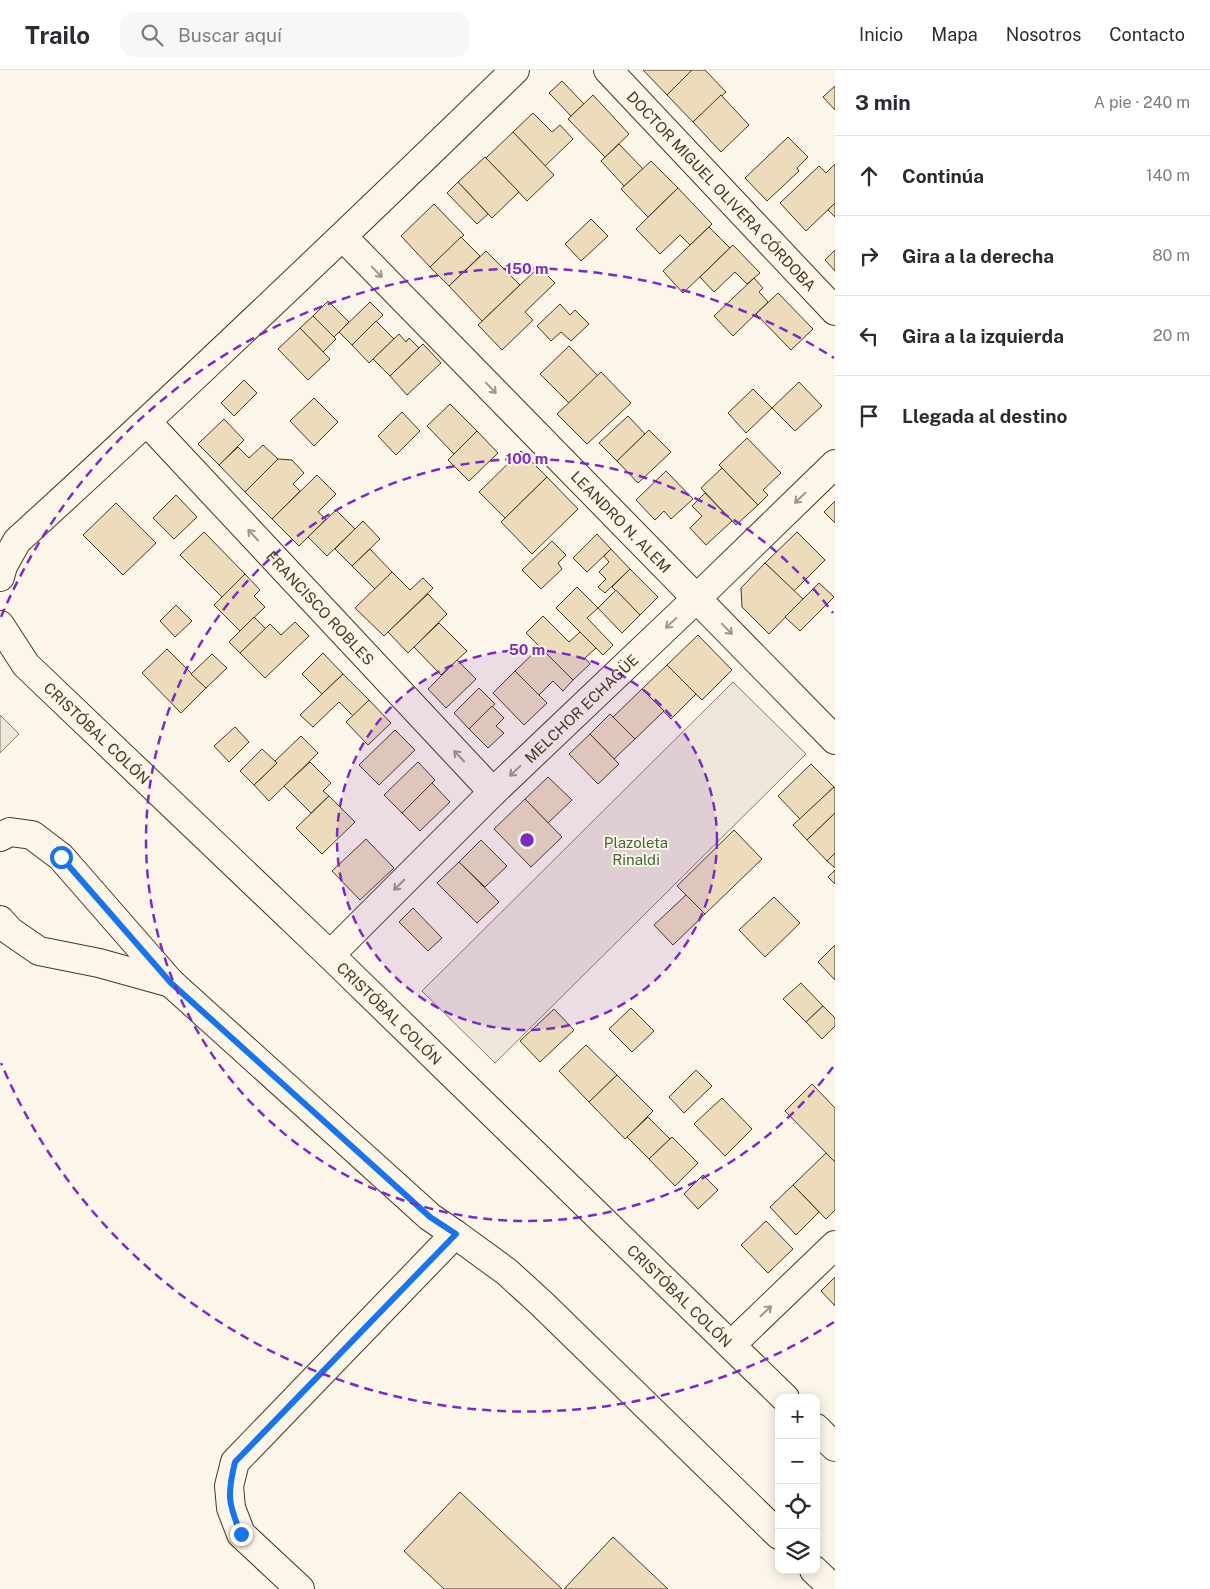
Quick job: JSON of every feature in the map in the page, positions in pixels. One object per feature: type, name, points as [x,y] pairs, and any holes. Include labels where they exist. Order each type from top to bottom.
[{"type":"street","points":[[0,577],[3,566],[17,542],[343,237],[516,70]]},
{"type":"street","name":"DOCTOR MIGUEL OLIVERA CÓRDOBA","points":[[608,70],[835,311]]},
{"type":"street","name":"LEANDRO N. ALEM","points":[[343,237],[835,740]]},
{"type":"street","name":"FRANCISCO ROBLES","points":[[147,422],[493,792]]},
{"type":"street","name":"MELCHOR ECHAGÜE","points":[[330,955],[493,792],[835,464]]},
{"type":"street","name":"CRISTÓBAL COLÓN","points":[[0,625],[26,665],[330,955],[781,1394]]},
{"type":"street","points":[[0,838],[10,832],[32,835],[61,857],[171,983],[430,1217],[507,1272],[775,1531]]},
{"type":"street","points":[[0,920],[39,952],[99,963],[171,983]]},
{"type":"street","points":[[300,1589],[241,1534],[231,1508],[229,1486],[235,1462],[456,1234]]},
{"type":"street","points":[[731,1345],[835,1245]]},
{"type":"street","points":[[820,1432],[835,1446]]},
{"type":"street","points":[[818,1574],[834,1589]]},
{"type":"green space","name":"Plazoleta Rinaldi","points":[[733,682],[806,754],[495,1063],[422,991]]},
{"type":"green space","points":[[0,715],[19,734],[0,753]]},
{"type":"building","points":[[643,70],[692,70],[667,95]]},
{"type":"building","points":[[692,70],[705,70],[726,92],[693,122],[667,95]]},
{"type":"building","points":[[562,81],[584,104],[571,116],[549,93]]},
{"type":"building","points":[[835,86],[835,110],[823,97]]},
{"type":"building","points":[[593,95],[629,134],[605,157],[568,119]]},
{"type":"building","points":[[721,95],[749,125],[721,152],[693,122]]},
{"type":"building","points":[[533,113],[552,132],[560,125],[573,139],[545,166],[513,132]]},
{"type":"building","points":[[513,132],[554,175],[527,201],[486,158]]},
{"type":"building","points":[[788,137],[808,157],[797,168],[799,171],[767,201],[745,178]]},
{"type":"building","points":[[619,144],[643,169],[624,186],[601,161]]},
{"type":"building","points":[[485,157],[519,192],[492,218],[458,182]]},
{"type":"building","points":[[651,161],[678,188],[648,217],[621,189]]},
{"type":"building","points":[[835,164],[835,203],[806,231],[780,203],[819,166],[826,173]]},
{"type":"building","points":[[458,182],[488,214],[477,224],[447,193]]},
{"type":"building","points":[[678,188],[712,224],[690,245],[680,235],[660,254],[636,229]]},
{"type":"building","points":[[835,203],[835,217],[828,210]]},
{"type":"building","points":[[434,204],[464,235],[430,267],[401,236]]},
{"type":"building","points":[[591,219],[608,236],[581,261],[565,244]]},
{"type":"building","points":[[709,227],[730,248],[683,293],[663,271]]},
{"type":"building","points":[[461,237],[480,256],[449,286],[430,267]]},
{"type":"building","points":[[733,245],[760,273],[747,284],[735,272],[714,292],[700,277]]},
{"type":"building","points":[[835,250],[835,271],[825,260]]},
{"type":"building","points":[[486,251],[520,285],[482,321],[449,286]]},
{"type":"building","points":[[539,267],[555,283],[525,312],[533,320],[502,350],[478,325]]},
{"type":"building","points":[[754,278],[763,288],[759,292],[768,302],[733,336],[714,316]]},
{"type":"building","points":[[778,293],[813,329],[791,350],[756,314]]},
{"type":"building","points":[[328,301],[349,322],[334,337],[313,316]]},
{"type":"building","points":[[370,302],[383,315],[352,345],[339,332]]},
{"type":"building","points":[[560,304],[570,315],[575,310],[589,324],[571,341],[561,332],[551,341],[537,326]]},
{"type":"building","points":[[313,316],[336,339],[323,352],[300,328]]},
{"type":"building","points":[[376,321],[394,339],[369,363],[352,345]]},
{"type":"building","points":[[300,328],[330,359],[308,380],[278,349]]},
{"type":"building","points":[[399,334],[406,342],[409,338],[419,348],[390,376],[373,359]]},
{"type":"building","points":[[423,344],[441,363],[407,395],[390,376]]},
{"type":"building","points":[[569,346],[598,376],[569,403],[540,374]]},
{"type":"building","points":[[601,372],[631,403],[587,444],[557,414]]},
{"type":"building","points":[[244,380],[257,393],[234,416],[221,403]]},
{"type":"building","points":[[799,382],[822,406],[795,431],[772,408]]},
{"type":"building","points":[[753,389],[772,408],[746,433],[728,413]]},
{"type":"building","points":[[314,398],[338,422],[314,446],[290,421]]},
{"type":"building","points":[[450,404],[477,431],[454,454],[427,426]]},
{"type":"building","points":[[402,412],[420,431],[396,455],[378,436]]},
{"type":"building","points":[[628,416],[645,434],[617,461],[599,443]]},
{"type":"building","points":[[224,419],[244,440],[219,465],[198,444]]},
{"type":"building","points":[[649,430],[671,452],[638,483],[617,461]]},
{"type":"building","points":[[477,431],[498,453],[469,481],[448,460]]},
{"type":"building","points":[[747,438],[781,473],[763,490],[768,495],[758,505],[719,465]]},
{"type":"building","points":[[263,445],[278,459],[245,492],[219,465],[238,447],[249,458]]},
{"type":"building","points":[[521,451],[547,477],[505,518],[479,492]]},
{"type":"building","points":[[278,459],[292,460],[304,473],[293,484],[300,491],[272,519],[245,492]]},
{"type":"building","points":[[722,468],[758,505],[736,525],[701,488]]},
{"type":"building","points":[[666,471],[693,499],[671,519],[664,511],[655,520],[636,500]]},
{"type":"building","points":[[317,475],[336,494],[318,512],[326,519],[299,546],[272,519]]},
{"type":"building","points":[[547,477],[578,509],[532,554],[501,522]]},
{"type":"building","points":[[705,493],[732,521],[706,545],[690,528],[702,516],[692,506]]},
{"type":"building","points":[[176,495],[197,517],[174,539],[153,518]]},
{"type":"building","points":[[835,501],[835,523],[824,512]]},
{"type":"building","points":[[116,503],[156,543],[123,575],[83,535]]},
{"type":"building","points":[[336,510],[355,529],[327,556],[308,537]]},
{"type":"building","points":[[363,521],[380,539],[352,566],[335,549]]},
{"type":"building","points":[[204,532],[245,574],[222,597],[180,555]]},
{"type":"building","points":[[797,532],[825,560],[794,591],[765,563]]},
{"type":"building","points":[[597,534],[611,549],[587,572],[573,558]]},
{"type":"building","points":[[552,541],[566,555],[558,563],[562,569],[541,589],[522,570]]},
{"type":"building","points":[[370,549],[392,572],[375,589],[352,566]]},
{"type":"building","points":[[611,549],[630,569],[605,593],[598,587],[606,579],[599,572],[609,562],[604,556]]},
{"type":"building","points":[[765,563],[803,599],[769,634],[742,607],[741,588]]},
{"type":"building","points":[[630,569],[658,597],[640,615],[612,587]]},
{"type":"building","points":[[392,572],[410,590],[423,578],[433,588],[384,636],[355,608]]},
{"type":"building","points":[[245,574],[260,590],[254,596],[265,607],[240,631],[214,605]]},
{"type":"building","points":[[819,583],[834,597],[800,631],[785,617]]},
{"type":"building","points":[[577,587],[598,608],[587,618],[613,645],[603,655],[556,608]]},
{"type":"building","points":[[616,590],[640,615],[622,633],[598,608]]},
{"type":"building","points":[[428,594],[447,614],[408,653],[388,632]]},
{"type":"building","points":[[176,605],[192,621],[175,637],[160,621]]},
{"type":"building","points":[[543,616],[569,642],[580,632],[596,648],[585,658],[590,664],[573,680],[526,633]]},
{"type":"building","points":[[254,617],[266,629],[240,653],[229,642]]},
{"type":"building","points":[[295,622],[309,636],[265,678],[240,653],[270,624],[281,635]]},
{"type":"building","points":[[439,623],[467,651],[441,675],[414,647]]},
{"type":"building","points":[[698,635],[732,670],[702,700],[667,665]]},
{"type":"building","points":[[540,647],[573,680],[563,691],[553,681],[539,695],[515,671]]},
{"type":"building","points":[[167,649],[206,688],[181,713],[142,673]]},
{"type":"building","points":[[323,653],[343,674],[322,694],[302,674]]},
{"type":"building","points":[[212,654],[227,668],[206,688],[191,674]]},
{"type":"building","points":[[457,660],[476,679],[446,708],[428,689]]},
{"type":"building","points":[[667,665],[696,694],[671,719],[642,689]]},
{"type":"building","points":[[515,671],[547,703],[524,725],[493,693]]},
{"type":"building","points":[[343,674],[369,700],[353,716],[339,702],[313,727],[300,715]]},
{"type":"building","points":[[479,688],[495,704],[469,729],[454,713]]},
{"type":"building","points":[[642,689],[664,711],[635,739],[613,717]]},
{"type":"building","points":[[369,700],[391,723],[368,745],[346,722]]},
{"type":"building","points":[[492,706],[504,718],[496,726],[504,733],[488,748],[469,729]]},
{"type":"building","points":[[610,714],[635,739],[614,759],[590,734]]},
{"type":"building","points":[[235,727],[249,742],[229,762],[214,746]]},
{"type":"building","points":[[395,730],[415,750],[379,785],[359,765]]},
{"type":"building","points":[[590,734],[619,764],[598,784],[569,754]]},
{"type":"building","points":[[301,736],[318,753],[269,801],[254,785]]},
{"type":"building","points":[[262,749],[277,763],[254,785],[240,771]]},
{"type":"building","points":[[310,762],[331,783],[323,791],[329,796],[311,813],[284,786]]},
{"type":"building","points":[[418,762],[435,780],[402,813],[384,795]]},
{"type":"building","points":[[811,764],[834,787],[800,819],[778,796]]},
{"type":"building","points":[[548,777],[572,800],[548,823],[525,799]]},
{"type":"building","points":[[432,783],[450,802],[420,831],[402,813]]},
{"type":"building","points":[[834,787],[835,813],[807,840],[793,825]]},
{"type":"building","points":[[329,796],[355,822],[322,854],[296,828]]},
{"type":"building","points":[[525,799],[562,837],[531,867],[494,829]]},
{"type":"building","points":[[835,813],[835,853],[827,861],[807,840]]},
{"type":"building","points":[[734,830],[762,859],[705,914],[677,886]]},
{"type":"building","points":[[366,839],[394,868],[360,900],[332,871]]},
{"type":"building","points":[[481,840],[507,866],[485,887],[459,862]]},
{"type":"building","points":[[835,853],[835,868],[827,861]]},
{"type":"building","points":[[459,862],[499,902],[477,923],[437,883]]},
{"type":"building","points":[[835,870],[835,884],[828,877]]},
{"type":"building","points":[[686,895],[705,914],[673,945],[654,925]]},
{"type":"building","points":[[774,897],[800,923],[765,957],[739,930]]},
{"type":"building","points":[[413,908],[442,938],[428,951],[399,922]]},
{"type":"building","points":[[835,945],[835,980],[818,962]]},
{"type":"building","points":[[801,983],[823,1006],[806,1022],[783,999]]},
{"type":"building","points":[[823,1006],[835,1018],[835,1026],[822,1039],[806,1022]]},
{"type":"building","points":[[631,1008],[654,1031],[632,1052],[609,1029]]},
{"type":"building","points":[[554,1009],[574,1030],[540,1062],[520,1041]]},
{"type":"building","points":[[586,1045],[617,1075],[589,1102],[559,1071]]},
{"type":"building","points":[[696,1070],[712,1086],[684,1113],[669,1097]]},
{"type":"building","points":[[617,1075],[653,1111],[625,1139],[589,1102]]},
{"type":"building","points":[[812,1084],[835,1108],[835,1162],[785,1111]]},
{"type":"building","points":[[722,1098],[752,1129],[725,1156],[694,1124]]},
{"type":"building","points":[[648,1117],[670,1139],[649,1159],[627,1137]]},
{"type":"building","points":[[672,1137],[698,1163],[675,1186],[649,1159]]},
{"type":"building","points":[[826,1153],[835,1162],[835,1210],[826,1219],[793,1185]]},
{"type":"building","points":[[703,1175],[718,1190],[698,1209],[684,1194]]},
{"type":"building","points":[[793,1185],[819,1212],[796,1235],[770,1207]]},
{"type":"building","points":[[766,1221],[793,1249],[768,1273],[741,1245]]},
{"type":"building","points":[[835,1277],[835,1306],[821,1291]]},
{"type":"building","points":[[460,1492],[562,1589],[444,1589],[404,1551]]},
{"type":"building","points":[[613,1537],[668,1589],[564,1589]]},
{"type":"route","points":[[61,857],[171,983],[430,1217],[456,1234],[235,1462],[229,1486],[231,1508],[241,1534]]}]
